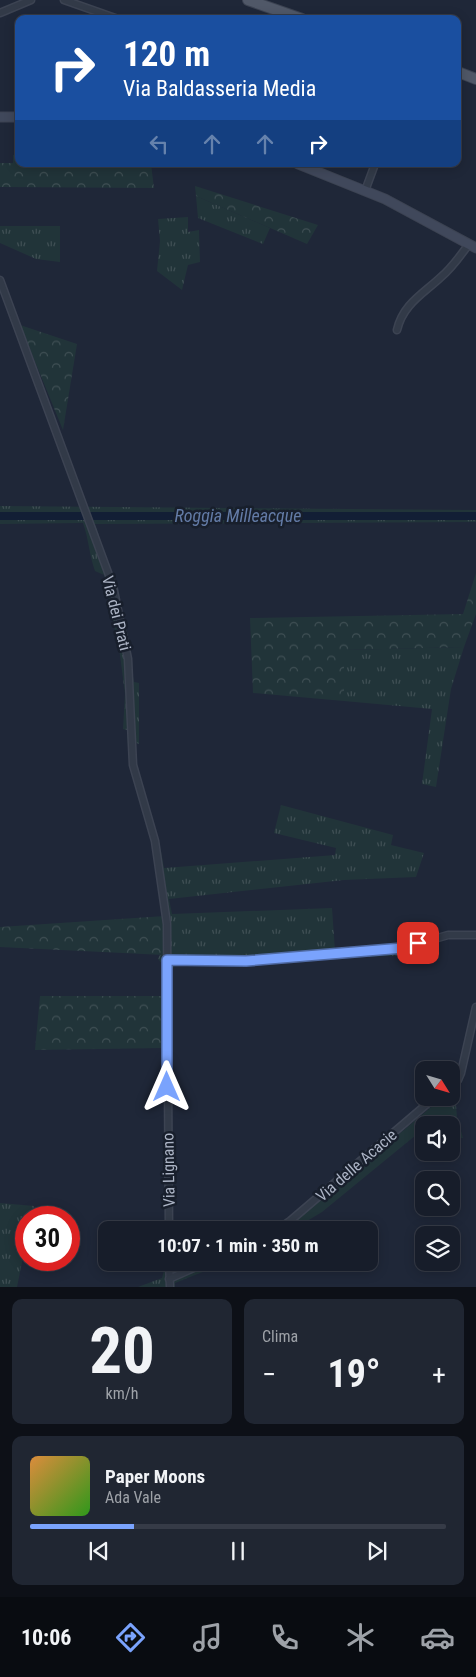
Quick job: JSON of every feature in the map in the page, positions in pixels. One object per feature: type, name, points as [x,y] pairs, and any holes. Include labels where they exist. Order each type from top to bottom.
[{"type":"main road","points":[[248,0],[291,15]]},
{"type":"main road","points":[[461,73],[476,79]]},
{"type":"street","points":[[0,13],[31,0]]},
{"type":"street","points":[[64,0],[107,15]]},
{"type":"street","points":[[0,117],[15,117]]},
{"type":"street","points":[[305,167],[403,208],[472,246],[408,306],[401,316],[397,330]]},
{"type":"street","points":[[365,191],[374,167]]},
{"type":"street","name":"Via dei Prati","points":[[0,280],[88,516],[112,586],[128,659],[133,765],[155,841],[167,924],[167,960]]},
{"type":"street","points":[[167,960],[246,961],[403,948],[448,935],[476,935]]},
{"type":"street","name":"Via Lignano","points":[[167,960],[168,1221]]},
{"type":"street","points":[[460,1074],[476,1007]]},
{"type":"street","name":"Via delle Acacie","points":[[290,1221],[425,1106]]},
{"type":"street","points":[[169,1271],[170,1287]]},
{"type":"street","points":[[169,1279],[187,1271]]},
{"type":"green space","points":[[13,155],[15,155],[15,167],[151,167],[154,188],[0,187],[0,163],[13,163]]},
{"type":"green space","points":[[195,186],[318,225],[307,244],[196,196]]},
{"type":"green space","points":[[196,196],[270,228],[263,244],[198,218]]},
{"type":"green space","points":[[188,217],[188,232],[199,230],[200,262],[188,265],[182,290],[157,271],[160,241],[158,219]]},
{"type":"green space","points":[[0,226],[60,226],[60,262],[36,259],[0,243]]},
{"type":"green space","points":[[20,325],[77,344],[63,430]]},
{"type":"green space","points":[[0,506],[476,510],[476,522],[95,524],[118,593],[134,682],[139,683],[139,744],[134,742],[136,759],[164,868],[335,855],[336,848],[274,833],[281,805],[393,835],[391,845],[424,853],[416,877],[344,880],[169,899],[172,914],[332,908],[335,951],[397,947],[410,955],[175,965],[172,970],[172,1221],[165,1221],[164,966],[158,959],[160,955],[164,955],[162,894],[154,849],[130,758],[127,730],[123,729],[125,694],[120,655],[104,575],[95,571],[83,523],[0,524]]},
{"type":"green space","points":[[476,573],[476,614],[464,647],[344,650],[344,701],[253,693],[250,618],[463,614]]},
{"type":"green space","points":[[464,647],[451,689],[436,787],[422,784],[432,709],[344,701],[344,650]]},
{"type":"green space","points":[[165,916],[164,955],[0,947],[0,927]]},
{"type":"green space","points":[[40,996],[164,996],[164,1048],[35,1050]]},
{"type":"green space","points":[[433,1106],[456,1106],[457,1116],[421,1116]]},
{"type":"green space","points":[[415,1121],[415,1136],[322,1212],[307,1221],[296,1221]]},
{"type":"green space","points":[[0,1203],[34,1206],[15,1206],[15,1271],[20,1271],[17,1287],[0,1287]]},
{"type":"green space","points":[[292,1215],[296,1221],[283,1221]]},
{"type":"green space","points":[[164,1271],[205,1271],[175,1283],[175,1287],[138,1287],[162,1278]]},
{"type":"waterway","name":"Roggia Milleacque","points":[[0,516],[476,516]]},
{"type":"route","points":[[167,1087],[167,960],[246,961],[403,948],[418,943]]}]
